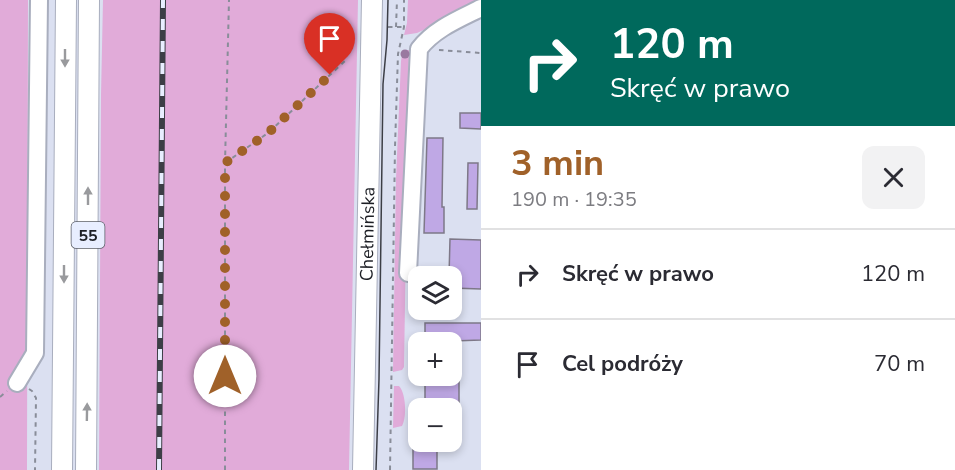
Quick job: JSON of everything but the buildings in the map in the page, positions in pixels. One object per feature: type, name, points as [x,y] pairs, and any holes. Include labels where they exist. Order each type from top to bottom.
[{"type":"main road","name":"55","points":[[62,470],[66,0]]},
{"type":"main road","name":"55","points":[[86,470],[89,0]]},
{"type":"main road","name":"Chełmińska","points":[[363,470],[372,0]]},
{"type":"street","points":[[17,383],[35,353],[39,0]]},
{"type":"street","points":[[408,266],[419,49],[425,40],[436,32],[479,9]]},
{"type":"path","points":[[225,470],[225,163],[229,0]]},
{"type":"path","points":[[396,27],[397,0]]},
{"type":"path","points":[[390,470],[395,147],[398,54],[404,27],[404,0]]},
{"type":"path","points":[[419,49],[481,53]]},
{"type":"path","points":[[225,163],[268,133],[346,60]]},
{"type":"path","points":[[17,383],[32,391],[36,398],[34,470]]},
{"type":"shaded area","points":[[0,0],[28,0],[27,470],[0,470]]},
{"type":"shaded area","points":[[103,0],[358,0],[349,470],[99,470]]},
{"type":"shaded area","points":[[408,0],[481,0],[481,3],[417,33],[404,35]]},
{"type":"shaded area","points":[[403,50],[409,50],[404,367],[402,370],[393,372],[396,179]]},
{"type":"shaded area","points":[[394,386],[399,386],[401,389],[405,411],[402,426],[393,428]]},
{"type":"tram line","points":[[376,470],[383,84],[388,0]]},
{"type":"railway","points":[[159,470],[163,0]]},
{"type":"route","points":[[225,376],[225,163],[268,133],[330,75]]}]
